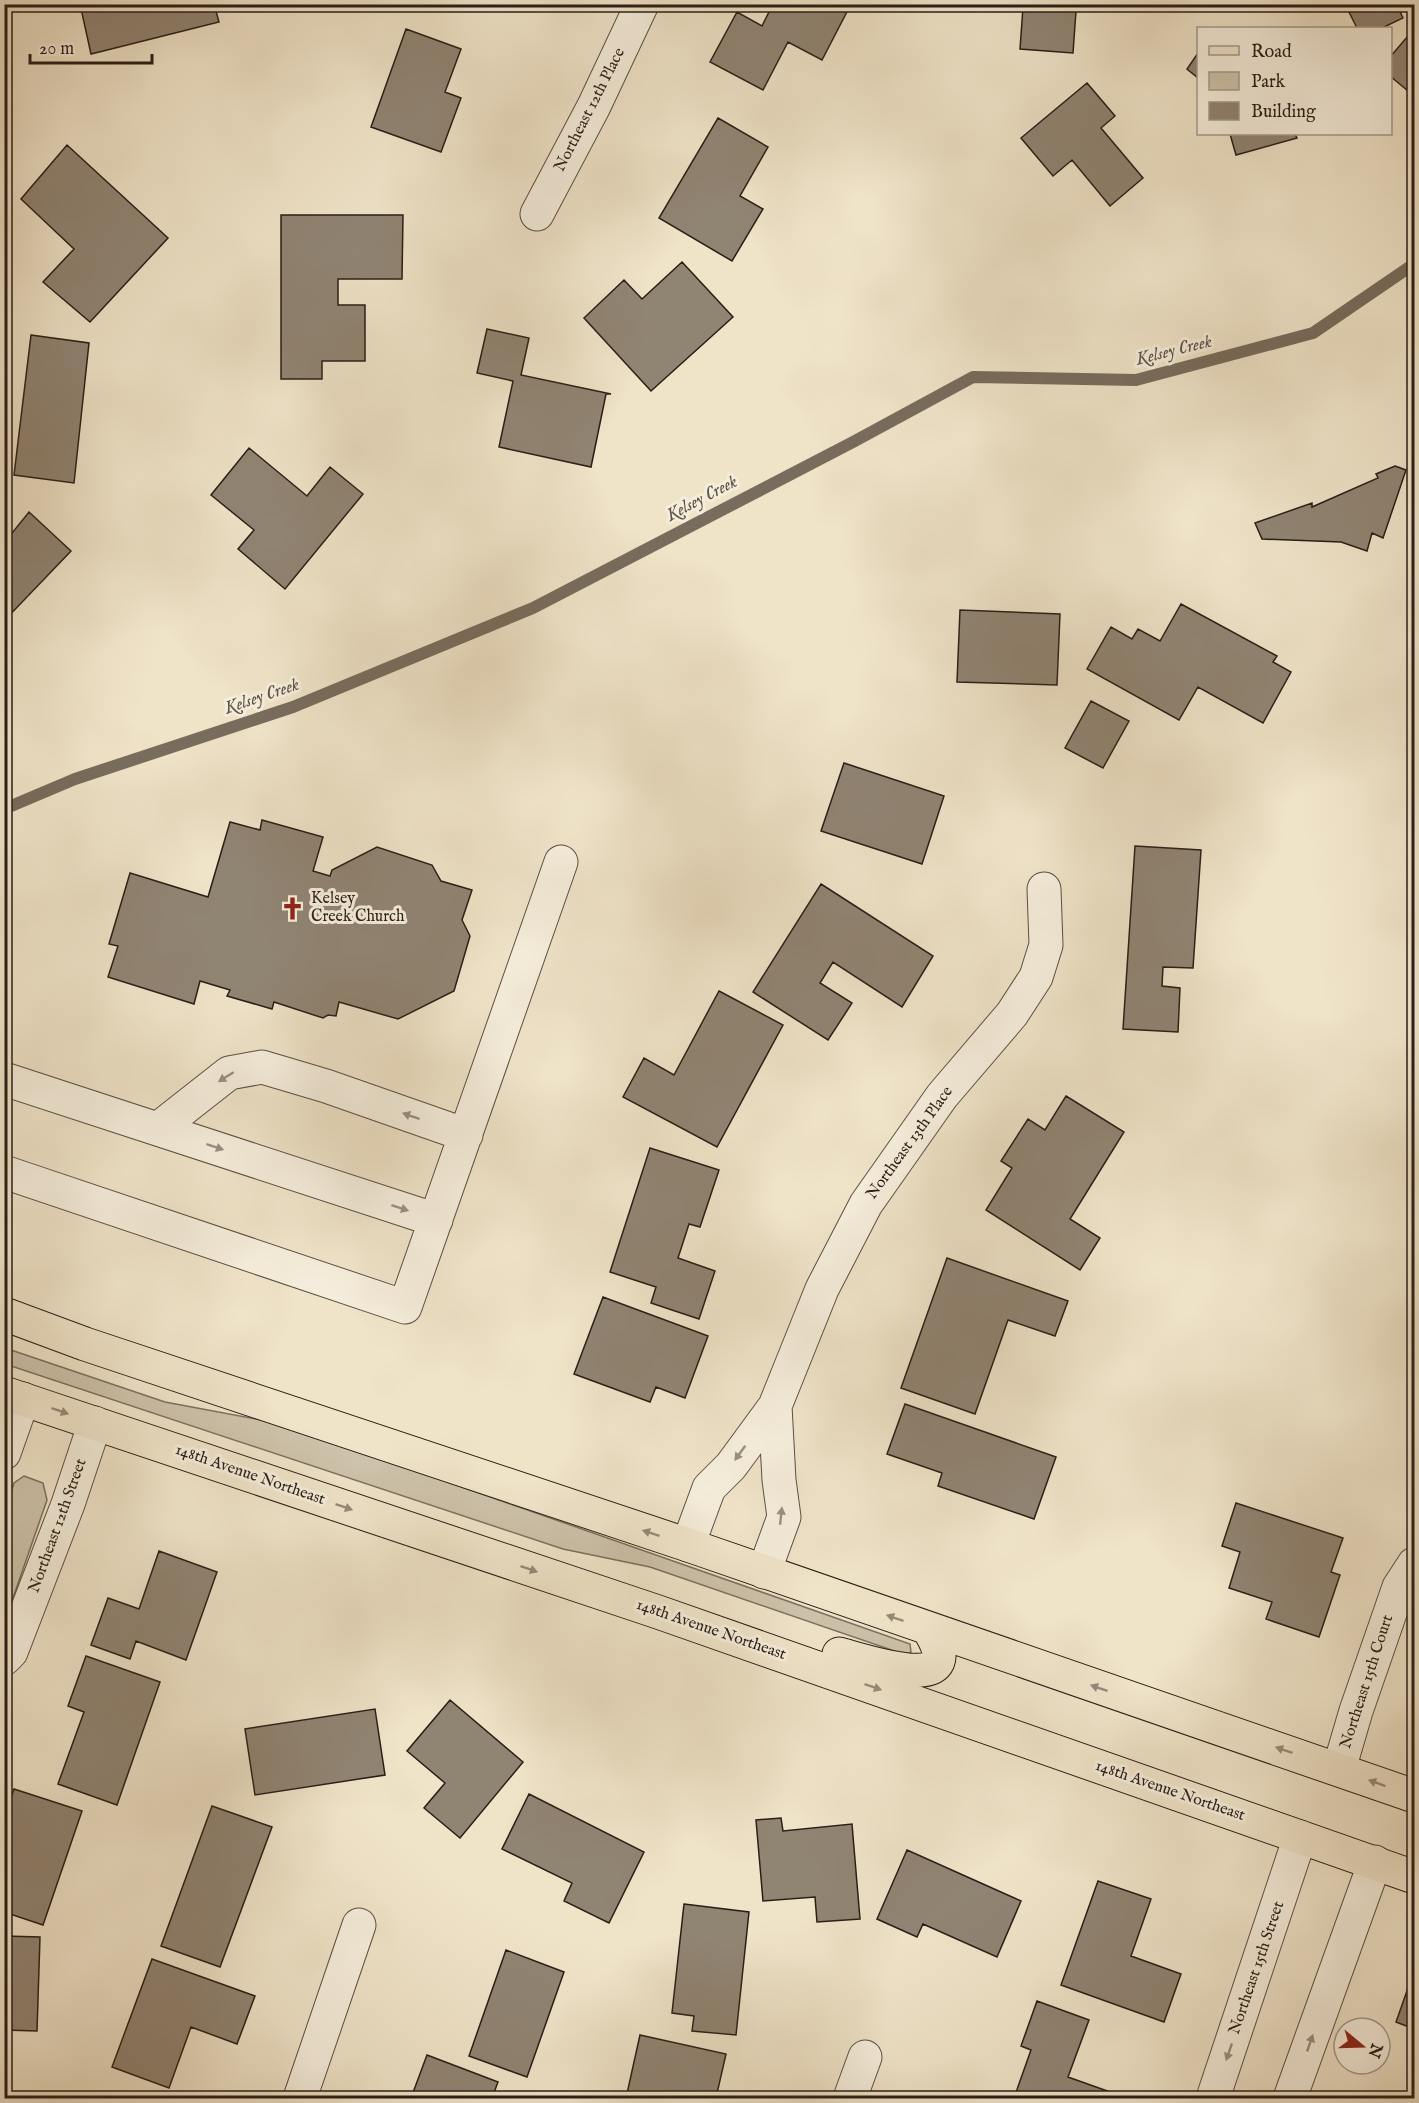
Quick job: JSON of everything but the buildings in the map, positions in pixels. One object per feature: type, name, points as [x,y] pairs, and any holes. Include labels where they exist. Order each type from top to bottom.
[{"type":"main road","points":[[4,1314],[85,1344],[688,1545],[1414,1796]]},
{"type":"main road","points":[[4,1330],[85,1344]]},
{"type":"main road","name":"148th Avenue Northeast","points":[[14,1396],[730,1637],[1414,1876]]},
{"type":"main road","points":[[730,1637],[819,1650],[911,1672],[931,1667],[938,1661],[940,1654],[938,1645],[929,1630]]},
{"type":"street","name":"Northeast 12th Place","points":[[537,214],[594,106],[642,4]]},
{"type":"street","points":[[4,1172],[405,1307],[561,862]]},
{"type":"street","name":"Northeast 13th Place","points":[[688,1545],[709,1488],[731,1466],[775,1406],[822,1289],[866,1204],[942,1096],[1012,1014],[1036,977],[1046,945],[1044,889]]},
{"type":"street","points":[[159,1128],[229,1072],[262,1067],[326,1086],[466,1135]]},
{"type":"street","points":[[4,1079],[159,1128],[436,1221]]},
{"type":"street","points":[[4,1453],[14,1396]]},
{"type":"street","name":"Northeast 13th Place","points":[[764,1572],[784,1517],[779,1480],[775,1406]]},
{"type":"street","name":"Northeast 12th Street","points":[[4,1659],[11,1652],[68,1504],[95,1423]]},
{"type":"street","name":"Northeast 15th Court","points":[[1339,1769],[1356,1711],[1399,1587],[1414,1564]]},
{"type":"street","name":"Northeast 15th Street","points":[[1213,2098],[1300,1837]]},
{"type":"street","points":[[1290,2098],[1374,1862]]},
{"type":"street","points":[[300,2098],[359,1925]]},
{"type":"street","points":[[850,2098],[865,2057]]},
{"type":"green space","points":[[5,1348],[165,1402],[282,1424],[910,1644],[911,1652],[906,1655],[650,1567],[563,1549],[5,1364]]},
{"type":"green space","points":[[24,1476],[43,1483],[47,1500],[5,1621],[5,1511],[14,1483]]},
{"type":"waterway","name":"Kelsey Creek","points":[[4,809],[75,779],[293,707],[533,608],[973,377],[1136,380],[1313,333],[1414,264]]},
{"type":"place","name":"Kelsey Creek Church","points":[[293,908]]}]
